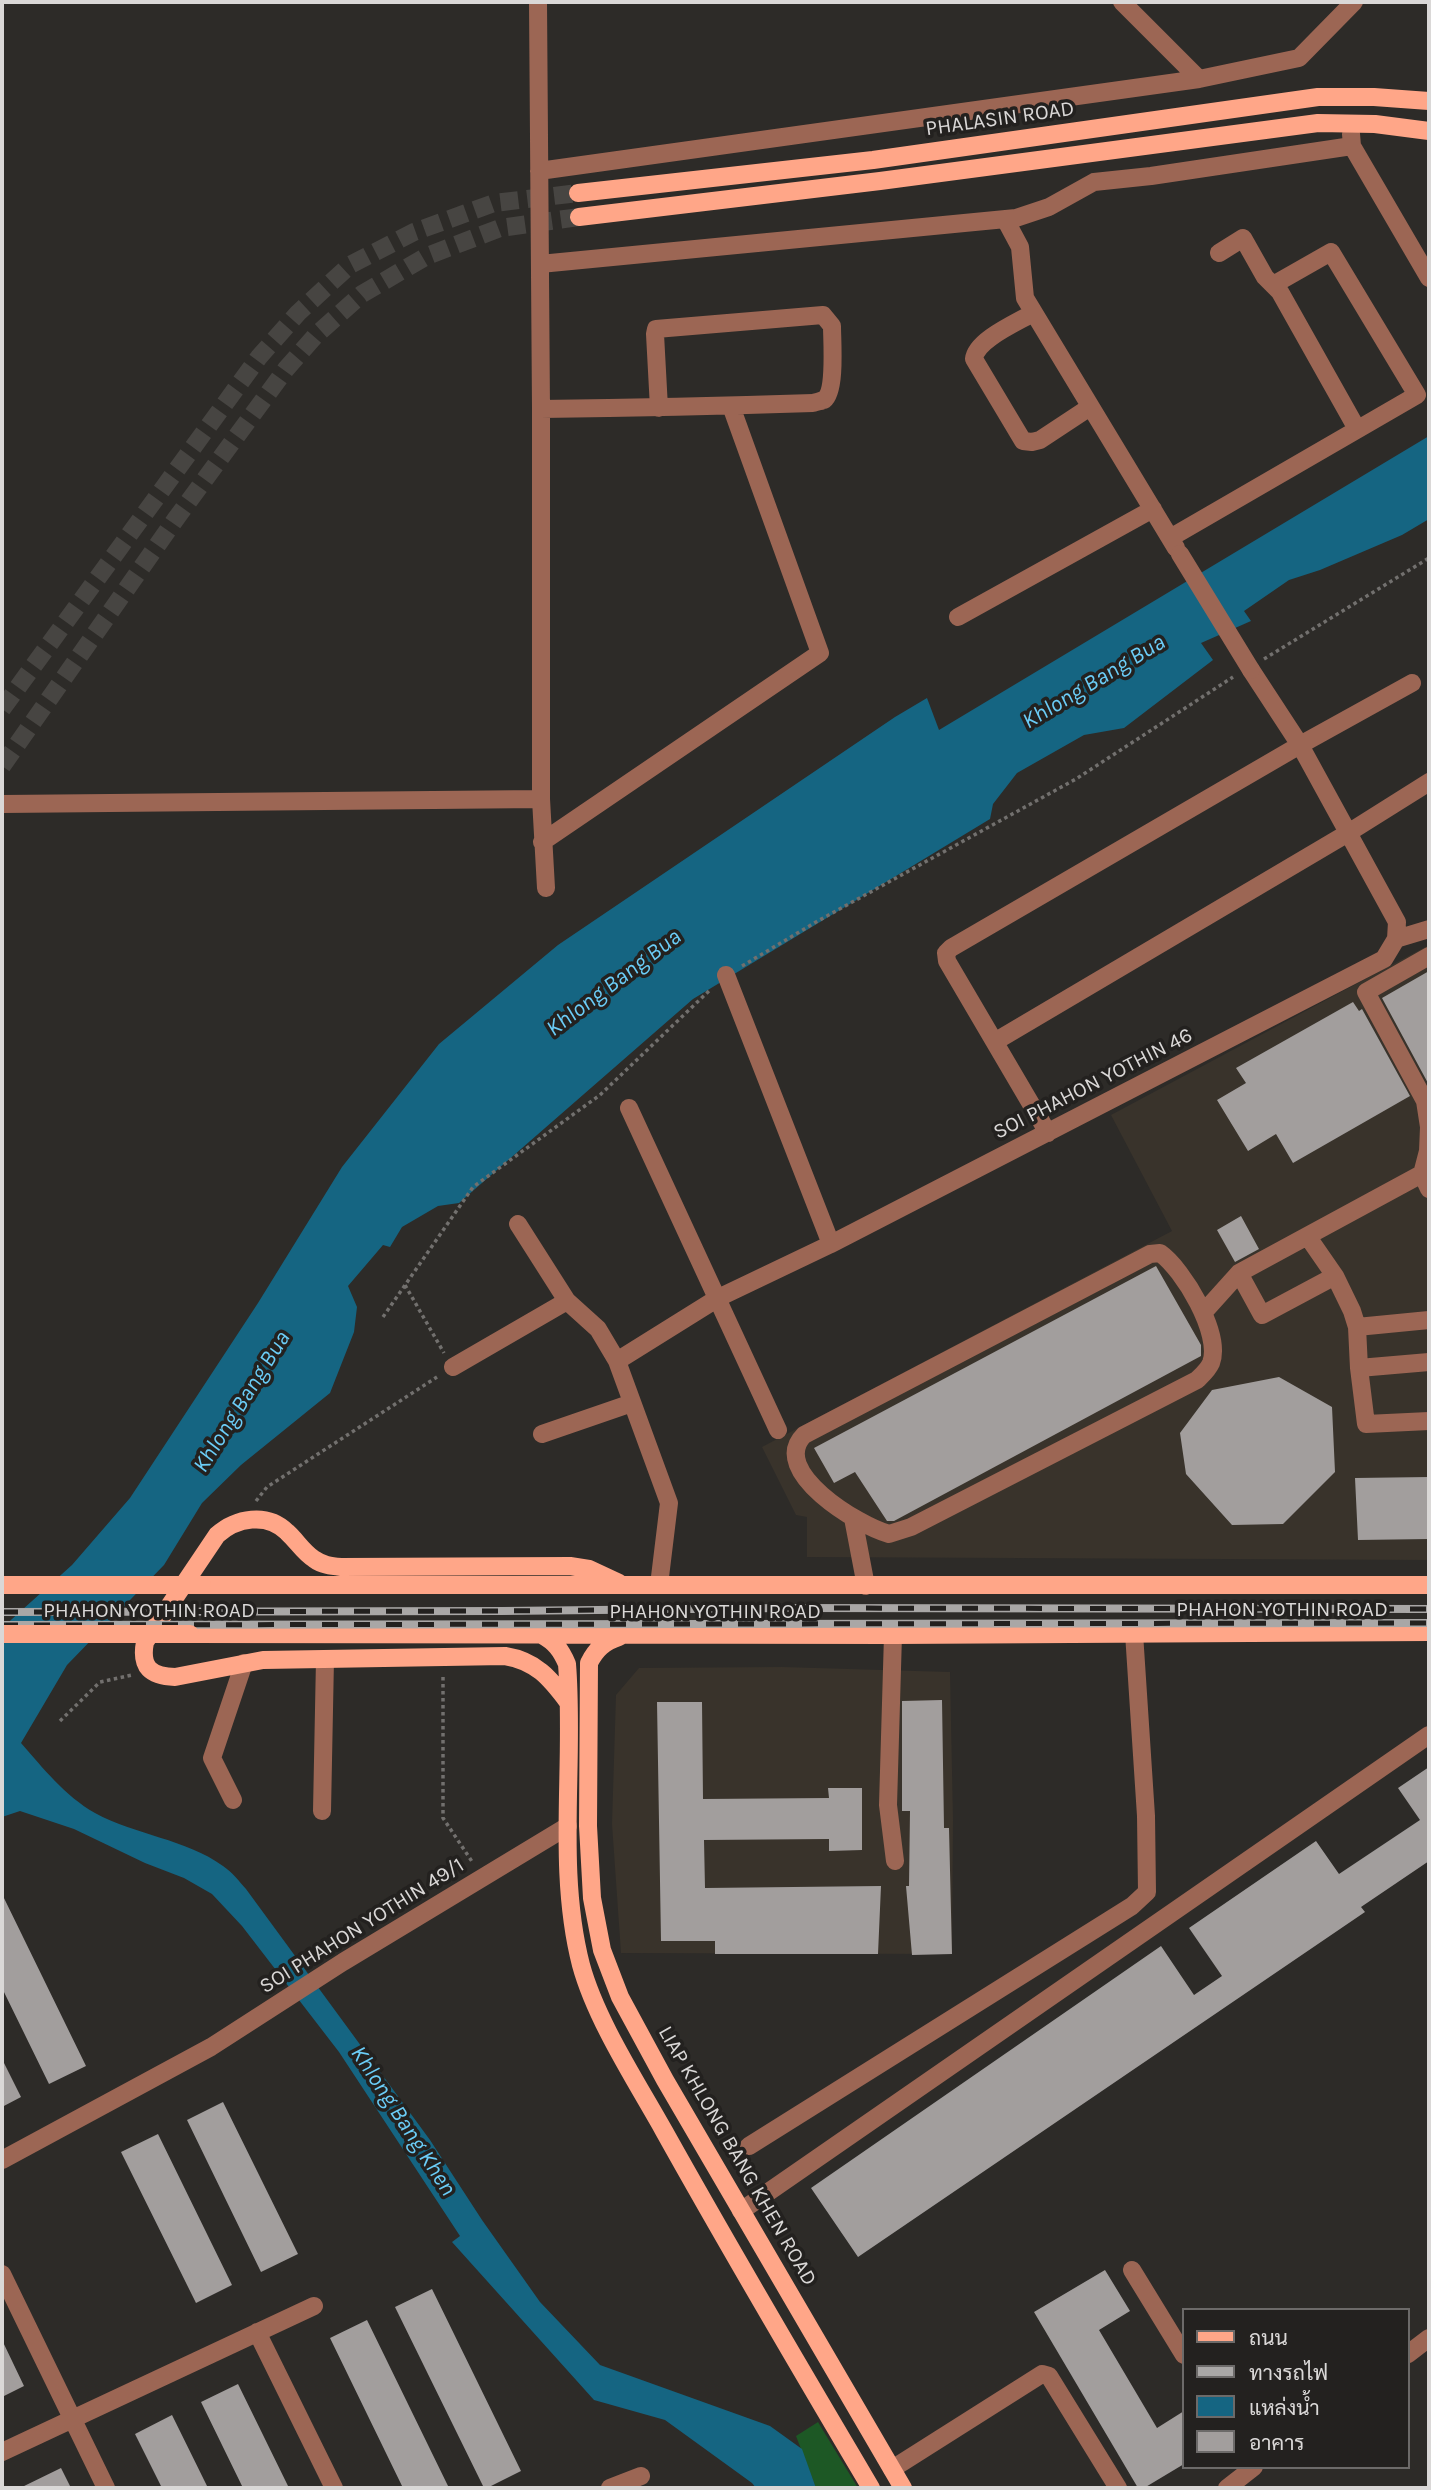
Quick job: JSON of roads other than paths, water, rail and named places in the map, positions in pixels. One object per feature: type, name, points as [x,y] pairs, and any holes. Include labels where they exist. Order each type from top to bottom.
[{"type":"main road","name":"PHALASIN ROAD","points":[[578,193],[873,160],[1318,97],[1374,97],[1429,102]]},
{"type":"main road","points":[[579,217],[880,181],[1318,123],[1375,124],[1429,131]]},
{"type":"main road","points":[[568,1702],[546,1676],[522,1659],[505,1656],[263,1660],[175,1677],[161,1676],[151,1671],[144,1662],[145,1642],[217,1535],[240,1520],[265,1520],[277,1524],[287,1531],[306,1553],[328,1565],[570,1566],[606,1575],[622,1585]]},
{"type":"main road","name":"PHAHON YOTHIN ROAD","points":[[2,1585],[1429,1585]]},
{"type":"main road","name":"PHAHON YOTHIN ROAD","points":[[2,1634],[893,1635],[1429,1632]]},
{"type":"main road","points":[[542,1635],[553,1641],[562,1651],[567,1664],[569,1861],[572,1913],[582,1966],[600,2012],[696,2189],[871,2488]]},
{"type":"main road","name":"LIAP KHLONG BANG KHEN ROAD","points":[[625,1635],[604,1644],[594,1653],[589,1663],[588,1826],[592,1898],[601,1950],[620,1997],[903,2488]]},
{"type":"main road","points":[[569,1861],[590,1861]]},
{"type":"street","points":[[538,2],[541,799],[546,888]]},
{"type":"street","points":[[1122,2],[1199,79]]},
{"type":"street","points":[[538,171],[1199,79],[1299,58],[1354,2]]},
{"type":"street","points":[[1350,124],[1352,146],[1429,278]]},
{"type":"street","points":[[540,264],[1016,218],[1049,207],[1094,182],[1352,146]]},
{"type":"street","points":[[1005,219],[1020,247],[1025,298],[1033,313],[1180,554],[1247,670],[1300,745],[1397,922],[1396,939],[1429,929]]},
{"type":"street","points":[[1219,253],[1243,239],[1265,277],[1280,292],[1357,429]]},
{"type":"street","points":[[1170,538],[1423,391],[1331,251],[1273,285]]},
{"type":"street","points":[[1033,313],[982,343],[974,355],[1023,441],[1040,440],[1090,407]]},
{"type":"street","points":[[541,409],[659,408],[813,403],[823,400],[829,393],[832,326],[822,315],[656,329],[659,408]]},
{"type":"street","points":[[542,842],[820,653],[731,406]]},
{"type":"street","points":[[958,617],[1153,509]]},
{"type":"street","points":[[1048,1133],[947,961],[946,953],[1300,745],[1412,683]]},
{"type":"street","points":[[996,1041],[1348,833],[1429,782]]},
{"type":"street","points":[[2,804],[541,799]]},
{"type":"street","name":"SOI PHAHON YOTHIN 46","points":[[617,1361],[718,1298],[831,1244],[1384,958],[1396,939]]},
{"type":"street","points":[[1203,1313],[1239,1273],[1427,1178],[1429,1127],[1425,1101],[1366,992],[1429,956]]},
{"type":"street","points":[[726,975],[831,1244]]},
{"type":"street","points":[[629,1108],[778,1430]]},
{"type":"street","points":[[519,1224],[567,1301],[598,1329],[617,1361],[669,1503],[659,1585]]},
{"type":"street","points":[[1308,1237],[1335,1276],[1350,1304],[1357,1327],[1366,1424],[1429,1421]]},
{"type":"street","points":[[1160,1253],[1167,1258],[1184,1279],[1203,1313],[1213,1352],[1208,1369],[1197,1380],[911,1527],[889,1534],[853,1518],[819,1494],[802,1470],[795,1454],[797,1442],[804,1435],[1150,1254],[1160,1253]]},
{"type":"street","points":[[1239,1273],[1262,1315],[1335,1276]]},
{"type":"street","points":[[453,1367],[567,1301]]},
{"type":"street","points":[[1357,1327],[1429,1320]]},
{"type":"street","points":[[1359,1368],[1429,1362]]},
{"type":"street","points":[[542,1434],[632,1403]]},
{"type":"street","points":[[853,1518],[866,1586]]},
{"type":"street","points":[[749,2146],[1132,1906],[1147,1892],[1146,1816],[1134,1633]]},
{"type":"street","points":[[893,1635],[888,1805],[895,1861]]},
{"type":"street","points":[[322,1811],[325,1659]]},
{"type":"street","points":[[233,1800],[212,1758],[244,1663]]},
{"type":"street","points":[[741,2211],[1429,1735]]},
{"type":"street","name":"SOI PHAHON YOTHIN 49/1","points":[[2,2160],[200,2053],[343,1962],[568,1826]]},
{"type":"street","points":[[1132,2270],[1182,2353]]},
{"type":"street","points":[[2,2274],[106,2488]]},
{"type":"street","points":[[2,2452],[314,2305]]},
{"type":"street","points":[[257,2332],[334,2488]]},
{"type":"street","points":[[1410,2352],[1429,2338]]},
{"type":"street","points":[[892,2469],[1042,2374],[1049,2376],[1118,2488]]},
{"type":"street","points":[[1227,2488],[1251,2469]]},
{"type":"street","points":[[610,2488],[642,2476]]},
{"type":"water","points":[[1429,436],[1429,519],[1402,535],[1320,570],[1289,580],[1244,611],[1251,621],[1201,643],[1213,660],[1124,728],[1084,735],[1017,773],[993,804],[990,819],[693,999],[459,1203],[438,1206],[402,1227],[390,1247],[383,1245],[348,1286],[357,1307],[354,1332],[330,1393],[241,1465],[202,1503],[164,1565],[67,1665],[21,1743],[64,1790],[95,1813],[127,1827],[193,1849],[223,1866],[235,1877],[430,2140],[540,2302],[600,2365],[770,2426],[802,2449],[816,2488],[756,2488],[665,2420],[594,2400],[452,2242],[460,2236],[339,2052],[242,1926],[212,1894],[184,1878],[145,1863],[74,1829],[20,1811],[2,1817],[2,1628],[72,1565],[130,1498],[258,1303],[342,1167],[439,1044],[558,945],[895,717],[927,698],[939,730]]},
{"type":"tunnel","points":[[2,709],[259,357],[298,313],[350,265],[414,232],[494,203],[578,193]]},
{"type":"tunnel","points":[[2,766],[175,520],[286,369],[316,335],[362,294],[427,256],[500,228],[579,217]]},
{"type":"railway","points":[[2,1612],[786,1608],[1429,1609]]},
{"type":"railway","points":[[2,1625],[1429,1623]]},
{"type":"water label","name":"Khlong Bang Bua","points":[[1094,682]]},
{"type":"water label","name":"Khlong Bang Bua","points":[[614,983]]},
{"type":"water label","name":"Khlong Bang Bua","points":[[242,1402]]},
{"type":"water label","name":"Khlong Bang Khen","points":[[403,2121]]}]
